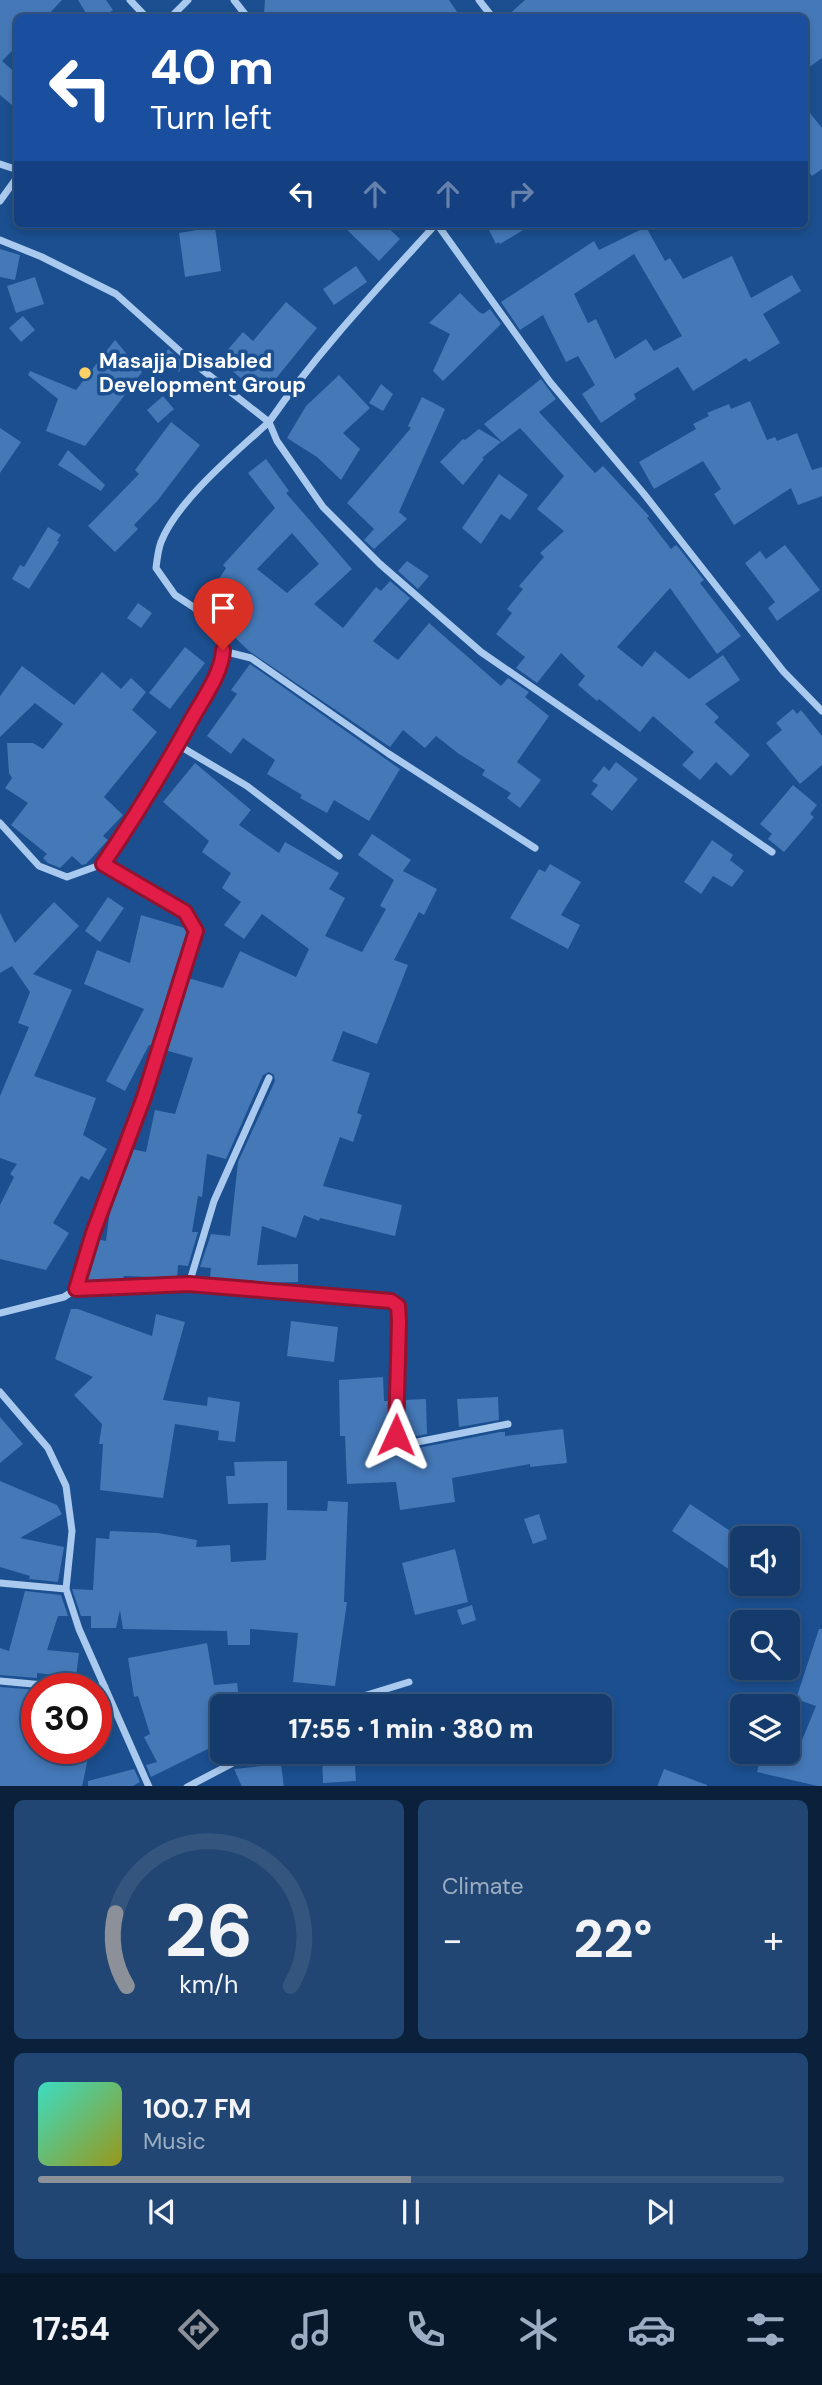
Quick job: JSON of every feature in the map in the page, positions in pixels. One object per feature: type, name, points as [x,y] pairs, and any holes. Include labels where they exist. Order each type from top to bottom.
[{"type":"street","points":[[130,0],[143,14]]},
{"type":"street","points":[[174,14],[188,0]]},
{"type":"street","points":[[234,0],[245,14]]},
{"type":"street","points":[[479,0],[491,14]]},
{"type":"street","points":[[0,201],[14,182]]},
{"type":"street","points":[[0,823],[39,866],[66,877],[103,864],[178,745],[223,658],[225,638],[204,614],[175,595],[156,568],[160,544],[170,523],[212,475],[269,422],[319,355],[432,228]]},
{"type":"street","points":[[439,228],[550,382],[644,494],[783,671],[822,711]]},
{"type":"street","points":[[0,240],[42,257],[116,294],[191,361],[269,422],[277,441],[323,508],[380,565],[471,643],[539,694],[772,852]]},
{"type":"street","points":[[223,650],[251,658],[389,754],[535,848]]},
{"type":"street","points":[[178,745],[247,786],[340,856]]},
{"type":"street","points":[[76,1289],[93,1233],[144,1097],[196,931],[185,912],[103,864]]},
{"type":"street","points":[[189,1284],[214,1201],[269,1078]]},
{"type":"street","points":[[0,1313],[64,1297],[76,1289],[189,1284],[391,1301],[398,1306],[399,1321],[396,1435],[399,1441],[407,1444],[508,1424]]},
{"type":"street","points":[[0,1392],[48,1448],[66,1486],[72,1531],[65,1589],[98,1673]]},
{"type":"street","points":[[0,1583],[65,1589]]},
{"type":"street","points":[[0,1681],[21,1683]]},
{"type":"street","points":[[370,1694],[408,1682]]},
{"type":"street","points":[[112,1704],[149,1786]]},
{"type":"street","points":[[189,1786],[231,1764]]},
{"type":"building","points":[[0,0],[62,0],[49,14],[14,14],[14,49],[2,61],[14,72],[14,107],[0,95]]},
{"type":"building","points":[[78,0],[106,0],[113,10],[108,14],[87,14]]},
{"type":"building","points":[[265,0],[449,0],[458,14],[264,14]]},
{"type":"building","points":[[525,0],[822,0],[822,58],[808,68],[808,14],[509,14]]},
{"type":"building","points":[[808,111],[822,128],[822,169],[812,176],[808,170]]},
{"type":"building","points":[[215,228],[221,271],[185,277],[179,233]]},
{"type":"building","points":[[345,228],[388,228],[400,239],[379,261]]},
{"type":"building","points":[[488,228],[526,228],[500,244],[496,244]]},
{"type":"building","points":[[647,228],[665,261],[670,258],[683,279],[732,256],[751,298],[792,275],[801,291],[763,314],[780,343],[749,362],[746,358],[693,391],[678,367],[634,394],[636,399],[601,423],[582,394],[595,385],[578,356],[566,362],[543,315],[520,330],[501,302],[594,241],[599,250]],"holes":[[[634,254],[682,336],[654,351],[646,339],[615,359],[596,319],[588,323],[574,294]]]},
{"type":"building","points":[[0,249],[20,255],[15,280],[0,277]]},
{"type":"building","points":[[356,266],[367,282],[334,305],[323,289]]},
{"type":"building","points":[[35,277],[44,304],[16,313],[7,286]]},
{"type":"building","points":[[460,293],[479,312],[483,314],[490,309],[501,324],[443,381],[433,371],[450,334],[429,323]]},
{"type":"building","points":[[286,302],[317,328],[265,392],[253,382],[250,386],[219,360],[243,332],[253,341]]},
{"type":"building","points":[[23,316],[35,330],[21,342],[9,328]]},
{"type":"building","points":[[115,340],[142,372],[129,389],[127,387],[124,396],[85,446],[46,431],[58,399],[28,375],[30,371],[76,390]]},
{"type":"building","points":[[168,349],[184,363],[179,372],[161,362]]},
{"type":"building","points":[[339,375],[370,408],[343,433],[360,449],[341,480],[317,457],[287,438],[306,406]]},
{"type":"building","points":[[541,379],[556,399],[539,412],[595,473],[603,466],[649,516],[647,518],[671,549],[676,545],[679,548],[704,580],[700,583],[741,636],[717,654],[670,588],[617,647],[642,667],[655,651],[689,679],[723,655],[740,680],[705,704],[719,717],[714,722],[750,755],[731,776],[716,762],[700,780],[682,765],[694,752],[653,716],[640,732],[599,699],[597,701],[578,685],[585,676],[561,653],[537,683],[516,668],[525,657],[496,634],[512,613],[507,609],[523,589],[519,586],[544,557],[540,553],[564,531],[537,509],[564,476],[520,428],[502,442],[484,424]]},
{"type":"building","points":[[381,384],[393,394],[383,411],[369,403]]},
{"type":"building","points":[[163,396],[174,409],[158,423],[147,410]]},
{"type":"building","points":[[422,397],[445,409],[399,512],[407,519],[374,549],[364,540],[374,529],[347,503],[411,428],[408,426]]},
{"type":"building","points":[[750,401],[767,440],[775,437],[777,441],[797,433],[812,470],[822,467],[822,496],[798,505],[791,488],[734,525],[714,494],[721,489],[703,461],[654,489],[639,462],[696,429],[693,424],[709,416],[707,413],[729,404],[731,409]]},
{"type":"building","points":[[171,422],[200,445],[158,500],[134,525],[138,529],[115,552],[88,526],[139,474],[135,470]]},
{"type":"building","points":[[0,428],[21,442],[0,473]]},
{"type":"building","points":[[479,429],[501,442],[482,458],[484,459],[463,485],[440,462],[463,439]]},
{"type":"building","points":[[68,450],[105,485],[101,491],[58,465]]},
{"type":"building","points":[[266,459],[289,491],[286,493],[352,569],[314,604],[343,628],[376,587],[381,591],[390,581],[410,598],[373,641],[398,660],[429,623],[501,686],[508,678],[529,692],[525,697],[549,716],[517,762],[541,780],[520,808],[507,798],[511,793],[482,775],[485,770],[436,736],[425,748],[403,730],[390,747],[249,651],[225,628],[246,604],[215,585],[226,568],[223,565],[275,508],[248,473]],"holes":[[[292,533],[319,564],[287,593],[257,569]]]},
{"type":"building","points":[[499,474],[528,495],[510,520],[501,514],[481,544],[462,528]]},
{"type":"building","points":[[48,527],[61,535],[57,541],[59,542],[29,589],[12,579],[20,565],[24,567]]},
{"type":"building","points":[[785,545],[820,590],[777,621],[768,608],[775,602],[745,563],[760,551],[766,559]]},
{"type":"building","points":[[407,561],[429,576],[418,589],[398,571]]},
{"type":"building","points":[[138,603],[152,613],[141,628],[127,618]]},
{"type":"building","points":[[185,647],[205,663],[170,709],[149,693]]},
{"type":"building","points":[[250,664],[400,769],[369,821],[334,800],[327,813],[300,798],[302,795],[267,774],[275,760],[243,738],[231,754],[207,736],[237,694],[231,690]]},
{"type":"building","points":[[22,666],[74,705],[102,672],[121,689],[131,678],[146,692],[132,710],[157,732],[104,797],[123,815],[103,836],[108,840],[86,864],[82,865],[72,856],[60,868],[48,863],[43,858],[47,854],[11,825],[28,803],[5,788],[12,778],[9,773],[7,743],[33,743],[43,749],[63,724],[35,703],[0,737],[0,696]]},
{"type":"building","points":[[793,709],[797,714],[801,710],[822,736],[822,765],[800,784],[766,743],[782,730],[776,723]]},
{"type":"building","points":[[616,762],[638,779],[612,811],[591,794],[598,785],[592,781],[604,766],[609,771]]},
{"type":"building","points":[[195,763],[251,810],[239,825],[279,853],[285,842],[339,873],[329,889],[345,898],[325,936],[362,952],[386,909],[380,906],[394,880],[358,855],[372,834],[411,860],[403,871],[437,889],[424,915],[419,912],[394,960],[408,965],[377,1044],[343,1031],[332,1061],[370,1073],[357,1113],[362,1115],[353,1142],[340,1137],[323,1186],[402,1205],[395,1236],[320,1218],[319,1221],[304,1215],[296,1238],[262,1226],[257,1265],[298,1264],[298,1282],[259,1283],[210,1277],[211,1268],[200,1267],[211,1234],[230,1236],[238,1162],[275,1081],[274,1075],[269,1072],[263,1075],[226,1159],[207,1154],[202,1197],[198,1196],[192,1232],[198,1232],[188,1266],[178,1265],[177,1278],[124,1276],[123,1281],[87,1280],[97,1239],[106,1241],[111,1202],[131,1149],[146,1152],[155,1110],[175,1114],[193,1058],[165,1050],[188,978],[223,988],[240,951],[296,977],[309,949],[262,914],[244,939],[224,925],[241,902],[222,888],[231,873],[202,852],[209,841],[163,802]]},
{"type":"building","points":[[793,785],[817,805],[810,814],[814,817],[784,852],[768,839],[772,834],[760,824]]},
{"type":"building","points":[[712,840],[733,855],[730,860],[744,871],[732,887],[713,876],[701,894],[684,882]]},
{"type":"building","points":[[550,864],[581,882],[561,915],[580,925],[568,949],[510,918],[539,869],[545,872]]},
{"type":"building","points":[[108,897],[124,908],[100,942],[85,931]]},
{"type":"building","points":[[54,902],[79,926],[33,974],[72,990],[34,1076],[96,1098],[83,1135],[107,1149],[89,1180],[81,1176],[53,1223],[69,1233],[46,1270],[0,1259],[0,1205],[14,1177],[10,1174],[17,1164],[0,1158],[0,1096],[29,1027],[18,1023],[30,992],[12,966],[0,973],[0,913],[15,943]]},
{"type":"building","points":[[141,915],[188,929],[189,932],[154,1046],[149,1045],[125,1091],[106,1081],[144,1009],[84,984],[97,950],[130,963]]},
{"type":"building","points":[[71,1309],[78,1309],[152,1336],[156,1314],[185,1322],[163,1400],[207,1406],[208,1397],[240,1402],[235,1442],[218,1440],[219,1431],[175,1424],[163,1498],[100,1490],[103,1444],[99,1444],[102,1424],[74,1395],[93,1377],[55,1359]]},
{"type":"building","points":[[291,1321],[338,1327],[334,1362],[287,1356]]},
{"type":"building","points":[[383,1377],[384,1401],[391,1401],[390,1435],[397,1447],[408,1450],[500,1432],[505,1432],[505,1436],[563,1429],[567,1463],[530,1467],[530,1464],[452,1478],[455,1502],[400,1510],[396,1482],[347,1484],[345,1436],[340,1436],[339,1380]]},
{"type":"building","points":[[498,1397],[499,1420],[459,1427],[457,1399]]},
{"type":"building","points":[[426,1399],[427,1434],[408,1438],[403,1436],[403,1400]]},
{"type":"building","points":[[0,1417],[23,1444],[0,1463]]},
{"type":"building","points":[[287,1461],[287,1510],[327,1511],[328,1501],[348,1502],[344,1602],[347,1602],[335,1686],[293,1682],[298,1633],[250,1629],[250,1645],[228,1645],[227,1631],[123,1629],[120,1610],[116,1628],[91,1628],[91,1616],[81,1616],[72,1589],[93,1590],[96,1538],[109,1539],[110,1531],[158,1533],[197,1540],[196,1547],[230,1545],[231,1562],[266,1560],[268,1503],[228,1504],[226,1476],[235,1476],[234,1462]]},
{"type":"building","points":[[0,1481],[57,1505],[62,1514],[20,1538],[64,1547],[58,1582],[29,1579],[30,1576],[0,1567]]},
{"type":"building","points":[[690,1504],[730,1531],[730,1570],[672,1531]]},
{"type":"building","points":[[539,1514],[547,1539],[533,1544],[524,1519]]},
{"type":"building","points":[[455,1549],[468,1602],[415,1615],[402,1563]]},
{"type":"building","points":[[25,1591],[61,1595],[68,1616],[58,1616],[47,1650],[79,1653],[76,1673],[21,1673],[21,1677],[0,1675],[0,1648],[9,1651]]},
{"type":"building","points":[[472,1605],[476,1620],[462,1625],[457,1610]]},
{"type":"building","points":[[819,1629],[822,1629],[822,1786],[757,1772],[759,1764],[800,1764],[800,1745],[816,1706],[800,1700],[800,1694],[798,1694]]},
{"type":"building","points":[[207,1643],[214,1685],[237,1683],[238,1694],[210,1694],[210,1748],[151,1777],[146,1765],[157,1762],[144,1737],[150,1734],[138,1696],[134,1697],[128,1658]]},
{"type":"building","points":[[0,1687],[21,1689],[21,1764],[87,1764],[82,1786],[0,1786]]},
{"type":"building","points":[[281,1764],[284,1786],[242,1786],[234,1769]]},
{"type":"building","points":[[322,1764],[355,1764],[356,1781],[323,1783]]},
{"type":"building","points":[[134,1769],[140,1782],[133,1786],[88,1786],[88,1781]]},
{"type":"building","points":[[664,1769],[707,1785],[707,1786],[657,1786]]},
{"type":"place","name":"Masajja Disabled Development Group","points":[[85,373]]},
{"type":"route","points":[[223,650],[223,658],[211,684],[178,745],[103,864],[152,890],[185,912],[196,931],[144,1097],[93,1233],[76,1289],[189,1284],[391,1301],[398,1306],[399,1321],[396,1435]]}]
